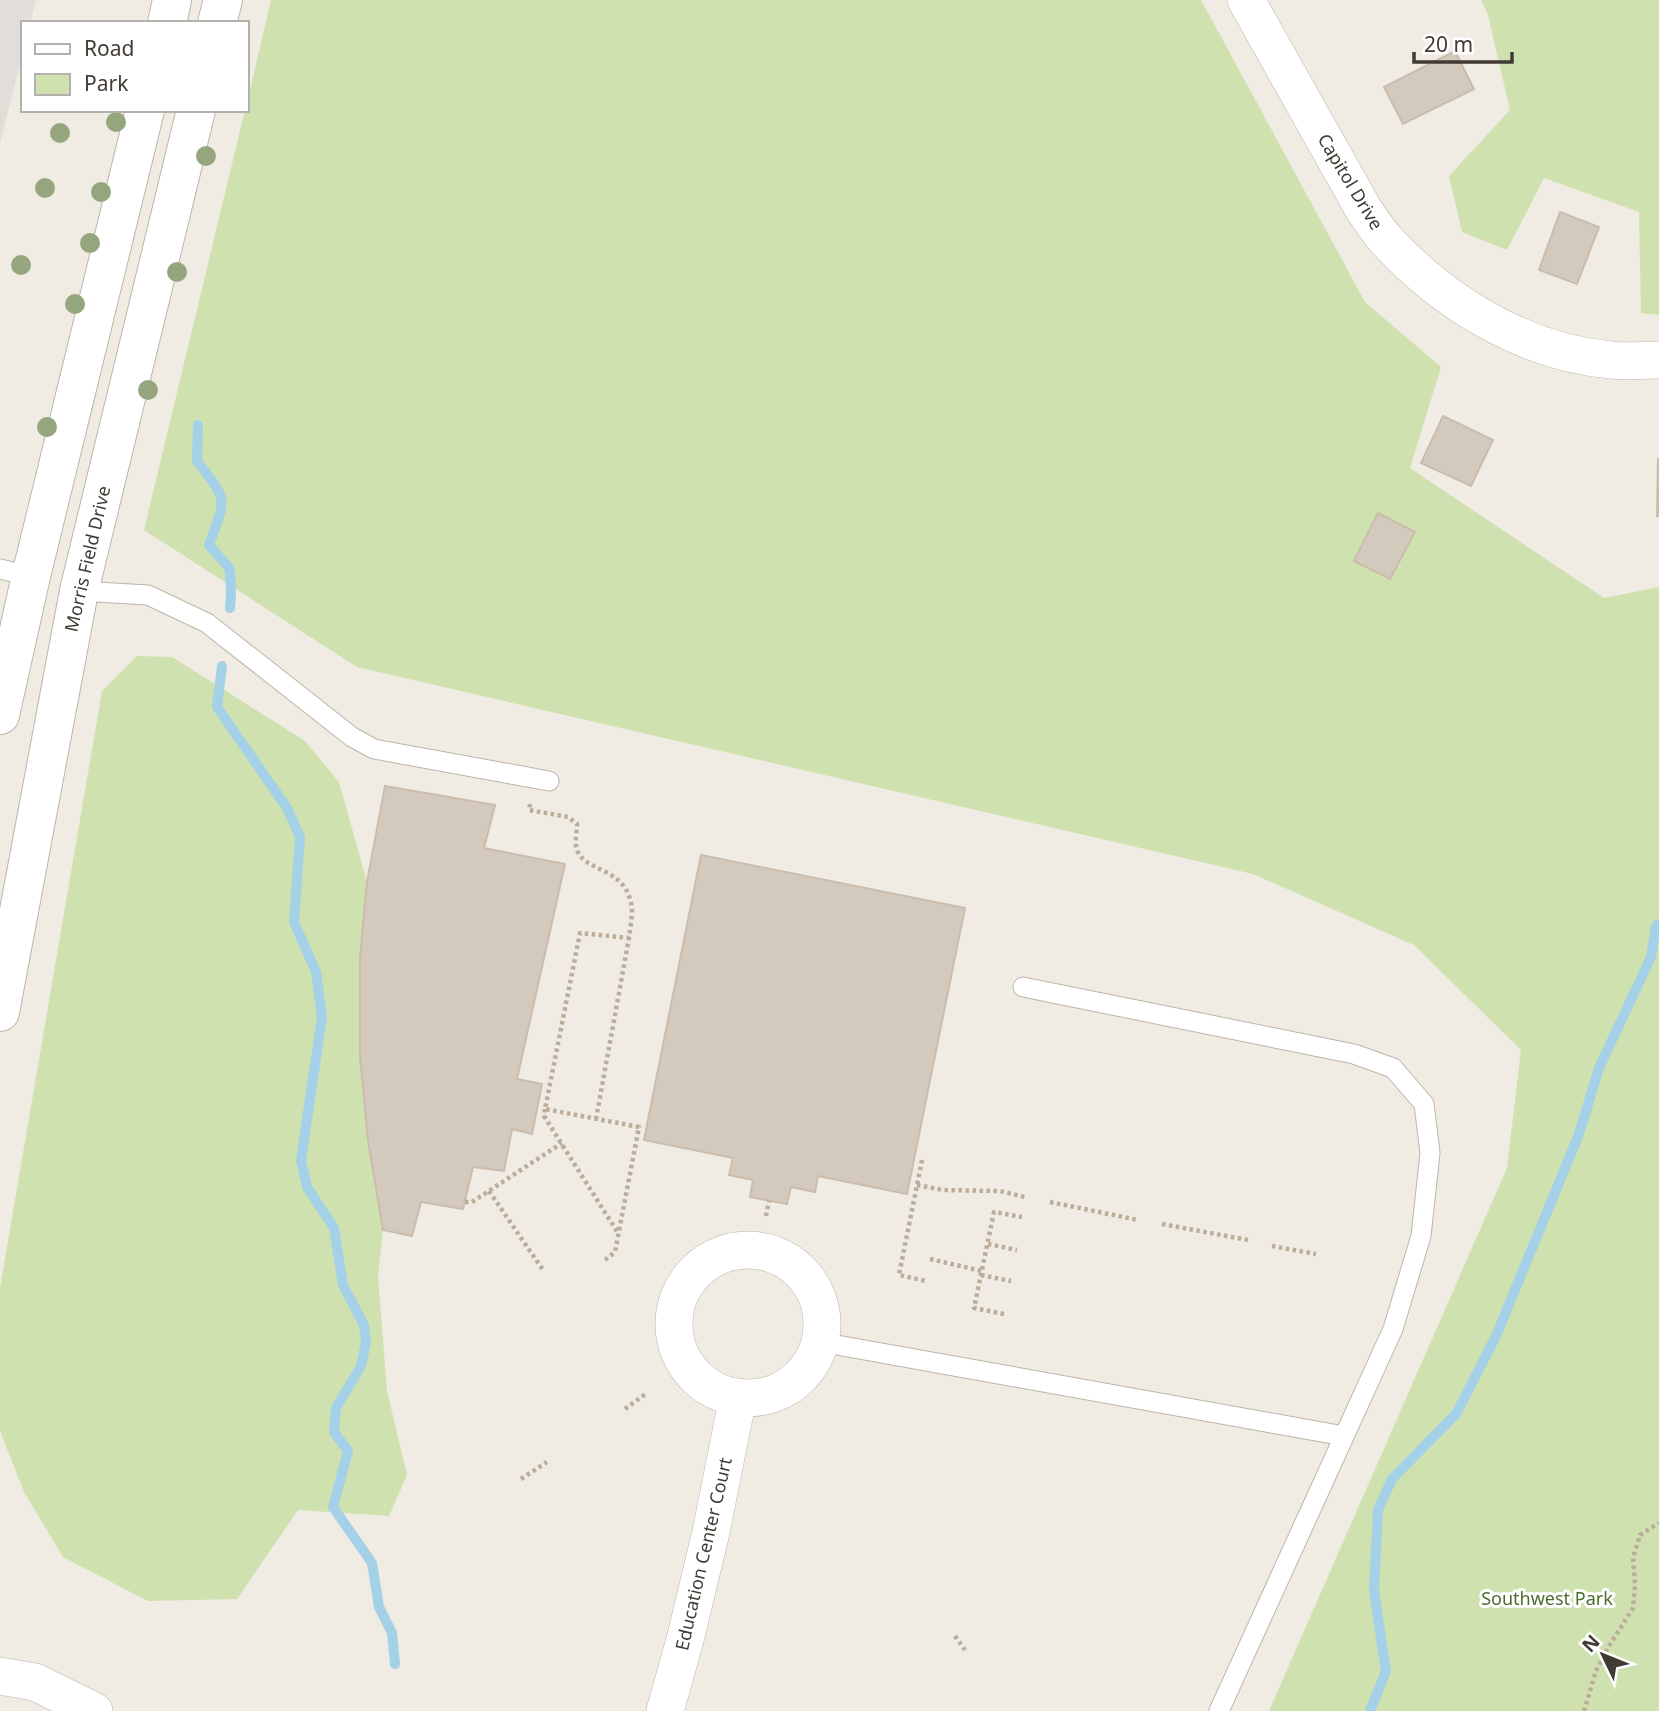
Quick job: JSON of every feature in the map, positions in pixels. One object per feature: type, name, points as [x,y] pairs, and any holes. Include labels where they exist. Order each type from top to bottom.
[{"type":"street","points":[[167,21],[172,0]]},
{"type":"street","points":[[218,21],[223,0]]},
{"type":"street","name":"Capitol Drive","points":[[1246,0],[1364,210],[1400,255],[1447,296],[1486,320],[1543,346],[1613,361],[1659,360]]},
{"type":"street","points":[[0,715],[15,573],[144,112]]},
{"type":"street","name":"Morris Field Drive","points":[[0,1012],[79,591],[196,112]]},
{"type":"street","points":[[15,573],[79,591]]},
{"type":"street","points":[[736,1250],[759,1251],[784,1258],[803,1273],[816,1294],[822,1317],[820,1342],[811,1364],[795,1382],[773,1394],[750,1398],[725,1395],[703,1384],[687,1367],[676,1344],[674,1319],[679,1295],[693,1274],[713,1259],[736,1250]]},
{"type":"street","name":"Education Center Court","points":[[665,1711],[711,1532],[738,1397]]},
{"type":"street","points":[[0,1676],[35,1682],[94,1711]]},
{"type":"lane","points":[[79,591],[148,595],[207,623],[352,737],[374,749],[549,781]]},
{"type":"lane","points":[[1023,987],[1354,1054],[1393,1068],[1424,1104],[1430,1153],[1421,1236],[1393,1329],[1219,1711]]},
{"type":"lane","points":[[820,1342],[1344,1436]]},
{"type":"path","points":[[529,810],[568,817],[577,824],[576,846],[582,859],[591,866],[610,873],[623,884],[629,895],[632,911],[629,938],[596,1119]]},
{"type":"path","points":[[618,1234],[544,1116],[580,933],[629,938]]},
{"type":"path","points":[[545,1109],[639,1127],[615,1252],[605,1260]]},
{"type":"path","points":[[465,1202],[472,1202],[562,1143]]},
{"type":"path","points":[[922,1160],[899,1275],[926,1281]]},
{"type":"path","points":[[917,1185],[943,1190],[1000,1191],[1026,1197]]},
{"type":"path","points":[[489,1191],[543,1270]]},
{"type":"path","points":[[765,1216],[769,1201]]},
{"type":"path","points":[[1050,1202],[1138,1220]]},
{"type":"path","points":[[1004,1314],[974,1308],[994,1212],[1022,1217]]},
{"type":"path","points":[[1162,1224],[1248,1240]]},
{"type":"path","points":[[988,1244],[1017,1250]]},
{"type":"path","points":[[1272,1246],[1316,1254]]},
{"type":"path","points":[[930,1259],[1011,1280]]},
{"type":"path","points":[[625,1409],[647,1393]]},
{"type":"path","points":[[521,1479],[547,1462]]},
{"type":"path","points":[[1584,1711],[1596,1671],[1633,1608],[1633,1558],[1640,1535],[1659,1523]]},
{"type":"path","points":[[955,1636],[965,1650]]},
{"type":"shaded area","points":[[0,0],[36,0],[31,21],[21,21],[21,61],[0,143]]},
{"type":"green space","name":"Southwest Park","points":[[271,0],[1201,0],[1365,302],[1441,367],[1410,468],[1604,598],[1659,587],[1659,1711],[1269,1711],[1507,1168],[1521,1050],[1414,945],[1253,874],[357,667],[144,530],[245,112],[248,112],[248,99]]},
{"type":"green space","points":[[1481,0],[1659,0],[1659,315],[1641,313],[1639,212],[1544,178],[1507,250],[1462,232],[1449,176],[1510,110],[1488,15]]},
{"type":"green space","points":[[137,656],[172,657],[305,741],[339,782],[367,882],[360,958],[360,1056],[368,1140],[383,1230],[378,1276],[387,1391],[407,1475],[389,1516],[298,1510],[237,1599],[148,1601],[63,1557],[24,1492],[0,1431],[0,1288],[102,691]]},
{"type":"building","points":[[1455,51],[1474,89],[1403,124],[1384,87]]},
{"type":"building","points":[[1560,212],[1599,227],[1577,284],[1539,270]]},
{"type":"building","points":[[1443,416],[1493,440],[1471,486],[1421,463]]},
{"type":"building","points":[[1658,459],[1659,516],[1657,516]]},
{"type":"building","points":[[1378,513],[1415,532],[1390,579],[1354,561]]},
{"type":"building","points":[[385,786],[495,805],[484,848],[565,864],[517,1079],[542,1084],[532,1134],[512,1129],[504,1171],[473,1167],[463,1209],[421,1202],[412,1236],[383,1230],[368,1140],[360,1056],[360,958],[367,882]]},
{"type":"building","points":[[701,855],[965,908],[907,1194],[818,1176],[815,1192],[791,1187],[787,1204],[750,1197],[753,1180],[729,1175],[733,1158],[644,1140]]},
{"type":"waterway","points":[[198,425],[197,461],[215,485],[221,500],[219,517],[209,545],[230,569],[230,608]]},
{"type":"waterway","points":[[222,666],[217,707],[287,808],[300,837],[294,922],[316,972],[322,1017],[301,1160],[307,1187],[334,1228],[343,1285],[364,1325],[366,1343],[361,1366],[336,1408],[334,1432],[348,1451],[333,1507],[372,1563],[379,1607],[392,1633],[395,1664]]},
{"type":"waterway","points":[[1370,1711],[1386,1671],[1374,1591],[1378,1510],[1392,1479],[1456,1414],[1496,1336],[1579,1134],[1599,1068],[1651,957],[1656,926],[1659,924]]}]
